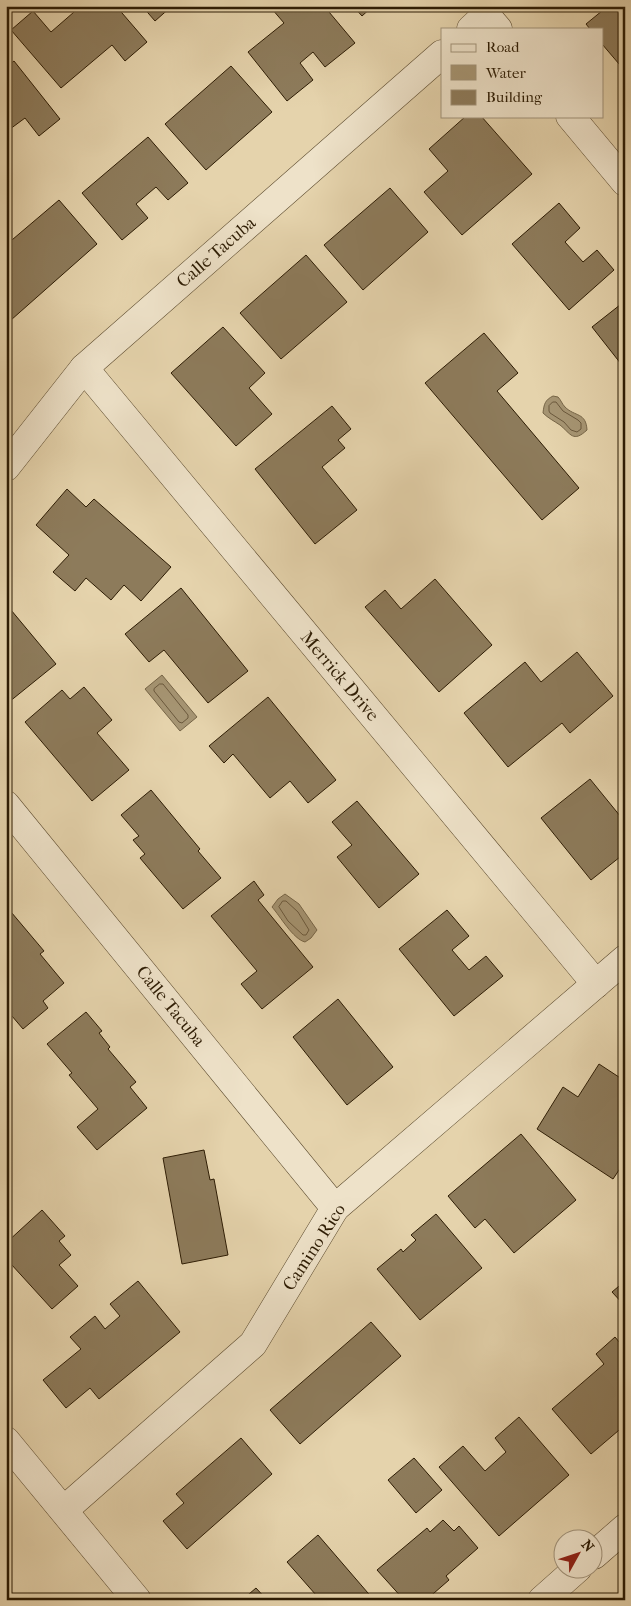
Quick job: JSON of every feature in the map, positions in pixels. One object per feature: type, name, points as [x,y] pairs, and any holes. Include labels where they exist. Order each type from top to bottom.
[{"type":"street","name":"Calle Tacuba","points":[[6,467],[84,368],[441,55]]},
{"type":"street","points":[[572,118],[625,182]]},
{"type":"street","name":"Merrick Drive","points":[[84,368],[596,984]]},
{"type":"street","name":"Calle Tacuba","points":[[6,805],[335,1208]]},
{"type":"street","name":"Camino Rico","points":[[64,1510],[252,1344],[335,1208],[625,959]]},
{"type":"street","points":[[6,1441],[137,1600]]},
{"type":"street","points":[[604,1546],[625,1528]]},
{"type":"street","points":[[542,1600],[567,1578]]},
{"type":"water","points":[[553,396],[558,397],[565,407],[585,420],[587,430],[578,436],[572,436],[543,413],[545,403]]},
{"type":"water","points":[[162,675],[197,717],[180,731],[145,689]]},
{"type":"water","points":[[285,894],[299,904],[317,930],[305,942],[291,932],[272,907]]},
{"type":"building","points":[[69,6],[116,6],[147,42],[125,61],[112,45],[61,88],[11,30],[33,11],[51,32],[74,12]]},
{"type":"building","points":[[142,6],[172,6],[155,21]]},
{"type":"building","points":[[275,6],[324,6],[355,43],[325,67],[313,52],[300,63],[313,80],[287,101],[248,52],[284,23],[272,9]]},
{"type":"building","points":[[353,6],[373,6],[362,16]]},
{"type":"building","points":[[608,6],[625,6],[625,71],[604,46],[604,28],[589,28],[586,24]]},
{"type":"building","points":[[14,61],[60,119],[39,136],[25,118],[6,132],[6,67]]},
{"type":"building","points":[[231,66],[272,112],[206,170],[165,124]]},
{"type":"building","points":[[464,118],[483,118],[532,174],[462,235],[424,192],[448,171],[429,149]]},
{"type":"building","points":[[148,137],[188,183],[168,200],[156,187],[136,204],[148,218],[122,240],[82,193]]},
{"type":"building","points":[[390,188],[428,232],[363,290],[324,245]]},
{"type":"building","points":[[59,200],[97,244],[11,320],[6,315],[6,245]]},
{"type":"building","points":[[559,203],[580,228],[565,242],[583,262],[597,250],[614,270],[569,310],[512,244]]},
{"type":"building","points":[[306,255],[347,302],[281,359],[240,313]]},
{"type":"building","points":[[625,301],[625,369],[592,327]]},
{"type":"building","points":[[223,327],[265,373],[249,388],[272,414],[236,446],[171,373]]},
{"type":"building","points":[[484,333],[518,373],[497,391],[579,488],[542,520],[425,383]]},
{"type":"building","points":[[332,406],[351,429],[338,440],[345,448],[322,467],[357,510],[315,544],[255,469]]},
{"type":"building","points":[[67,489],[86,507],[94,499],[171,567],[141,601],[124,585],[111,600],[86,578],[75,591],[53,572],[69,555],[36,525]]},
{"type":"building","points":[[435,579],[492,645],[439,692],[365,607],[385,590],[401,609]]},
{"type":"building","points":[[181,588],[248,671],[208,703],[164,650],[149,662],[125,634]]},
{"type":"building","points":[[6,604],[56,664],[9,702],[6,699]]},
{"type":"building","points":[[577,652],[613,696],[570,733],[562,723],[508,767],[464,713],[525,662],[541,682]]},
{"type":"building","points":[[84,687],[112,720],[97,733],[129,770],[92,801],[25,722],[62,690],[70,699]]},
{"type":"building","points":[[268,697],[336,780],[308,803],[290,781],[270,798],[233,754],[224,763],[209,746]]},
{"type":"building","points":[[590,779],[625,822],[625,853],[591,880],[541,818]]},
{"type":"building","points":[[151,790],[200,849],[198,851],[221,878],[183,909],[140,858],[145,854],[133,840],[139,836],[121,815]]},
{"type":"building","points":[[357,801],[419,874],[379,908],[337,857],[352,845],[332,822]]},
{"type":"building","points":[[254,881],[264,895],[258,900],[313,967],[262,1009],[241,984],[257,971],[211,916]]},
{"type":"building","points":[[6,906],[44,951],[40,954],[64,983],[43,1001],[48,1008],[23,1029],[6,1009],[6,995],[9,993],[6,990]]},
{"type":"building","points":[[447,910],[469,936],[452,950],[469,970],[486,956],[503,976],[454,1016],[399,949]]},
{"type":"building","points":[[338,999],[393,1067],[347,1105],[293,1037]]},
{"type":"building","points":[[86,1012],[102,1031],[99,1033],[110,1047],[108,1049],[136,1082],[130,1087],[147,1108],[97,1150],[77,1127],[98,1109],[69,1075],[72,1073],[47,1044]]},
{"type":"building","points":[[599,1064],[625,1081],[623,1091],[625,1092],[625,1161],[613,1179],[537,1129],[563,1087],[578,1097]]},
{"type":"building","points":[[521,1134],[576,1200],[514,1253],[485,1219],[475,1228],[448,1196]]},
{"type":"building","points":[[204,1150],[210,1180],[214,1179],[228,1255],[182,1264],[163,1158]]},
{"type":"building","points":[[42,1210],[65,1236],[59,1241],[71,1255],[59,1265],[78,1286],[52,1309],[11,1264],[6,1269],[6,1243]]},
{"type":"building","points":[[436,1214],[482,1268],[420,1320],[377,1269],[401,1249],[403,1252],[416,1240],[411,1235]]},
{"type":"building","points":[[138,1281],[180,1332],[99,1399],[90,1388],[66,1408],[43,1380],[81,1349],[70,1337],[95,1316],[105,1329],[120,1316],[110,1304]]},
{"type":"building","points":[[625,1281],[625,1306],[612,1292]]},
{"type":"building","points":[[371,1322],[401,1356],[300,1444],[270,1410]]},
{"type":"building","points":[[615,1337],[625,1349],[625,1425],[591,1454],[552,1409],[604,1364],[596,1354]]},
{"type":"building","points":[[519,1417],[569,1475],[499,1536],[439,1467],[463,1446],[485,1471],[506,1452],[495,1438]]},
{"type":"building","points":[[241,1438],[272,1474],[187,1549],[163,1521],[184,1503],[176,1494]]},
{"type":"building","points":[[414,1458],[442,1490],[416,1513],[388,1480]]},
{"type":"building","points":[[443,1520],[454,1531],[459,1526],[478,1548],[446,1576],[449,1580],[426,1600],[404,1600],[377,1570],[427,1528],[430,1532]]},
{"type":"building","points":[[318,1535],[374,1600],[311,1600],[316,1595],[287,1562]]},
{"type":"building","points":[[256,1588],[267,1600],[242,1600]]}]
